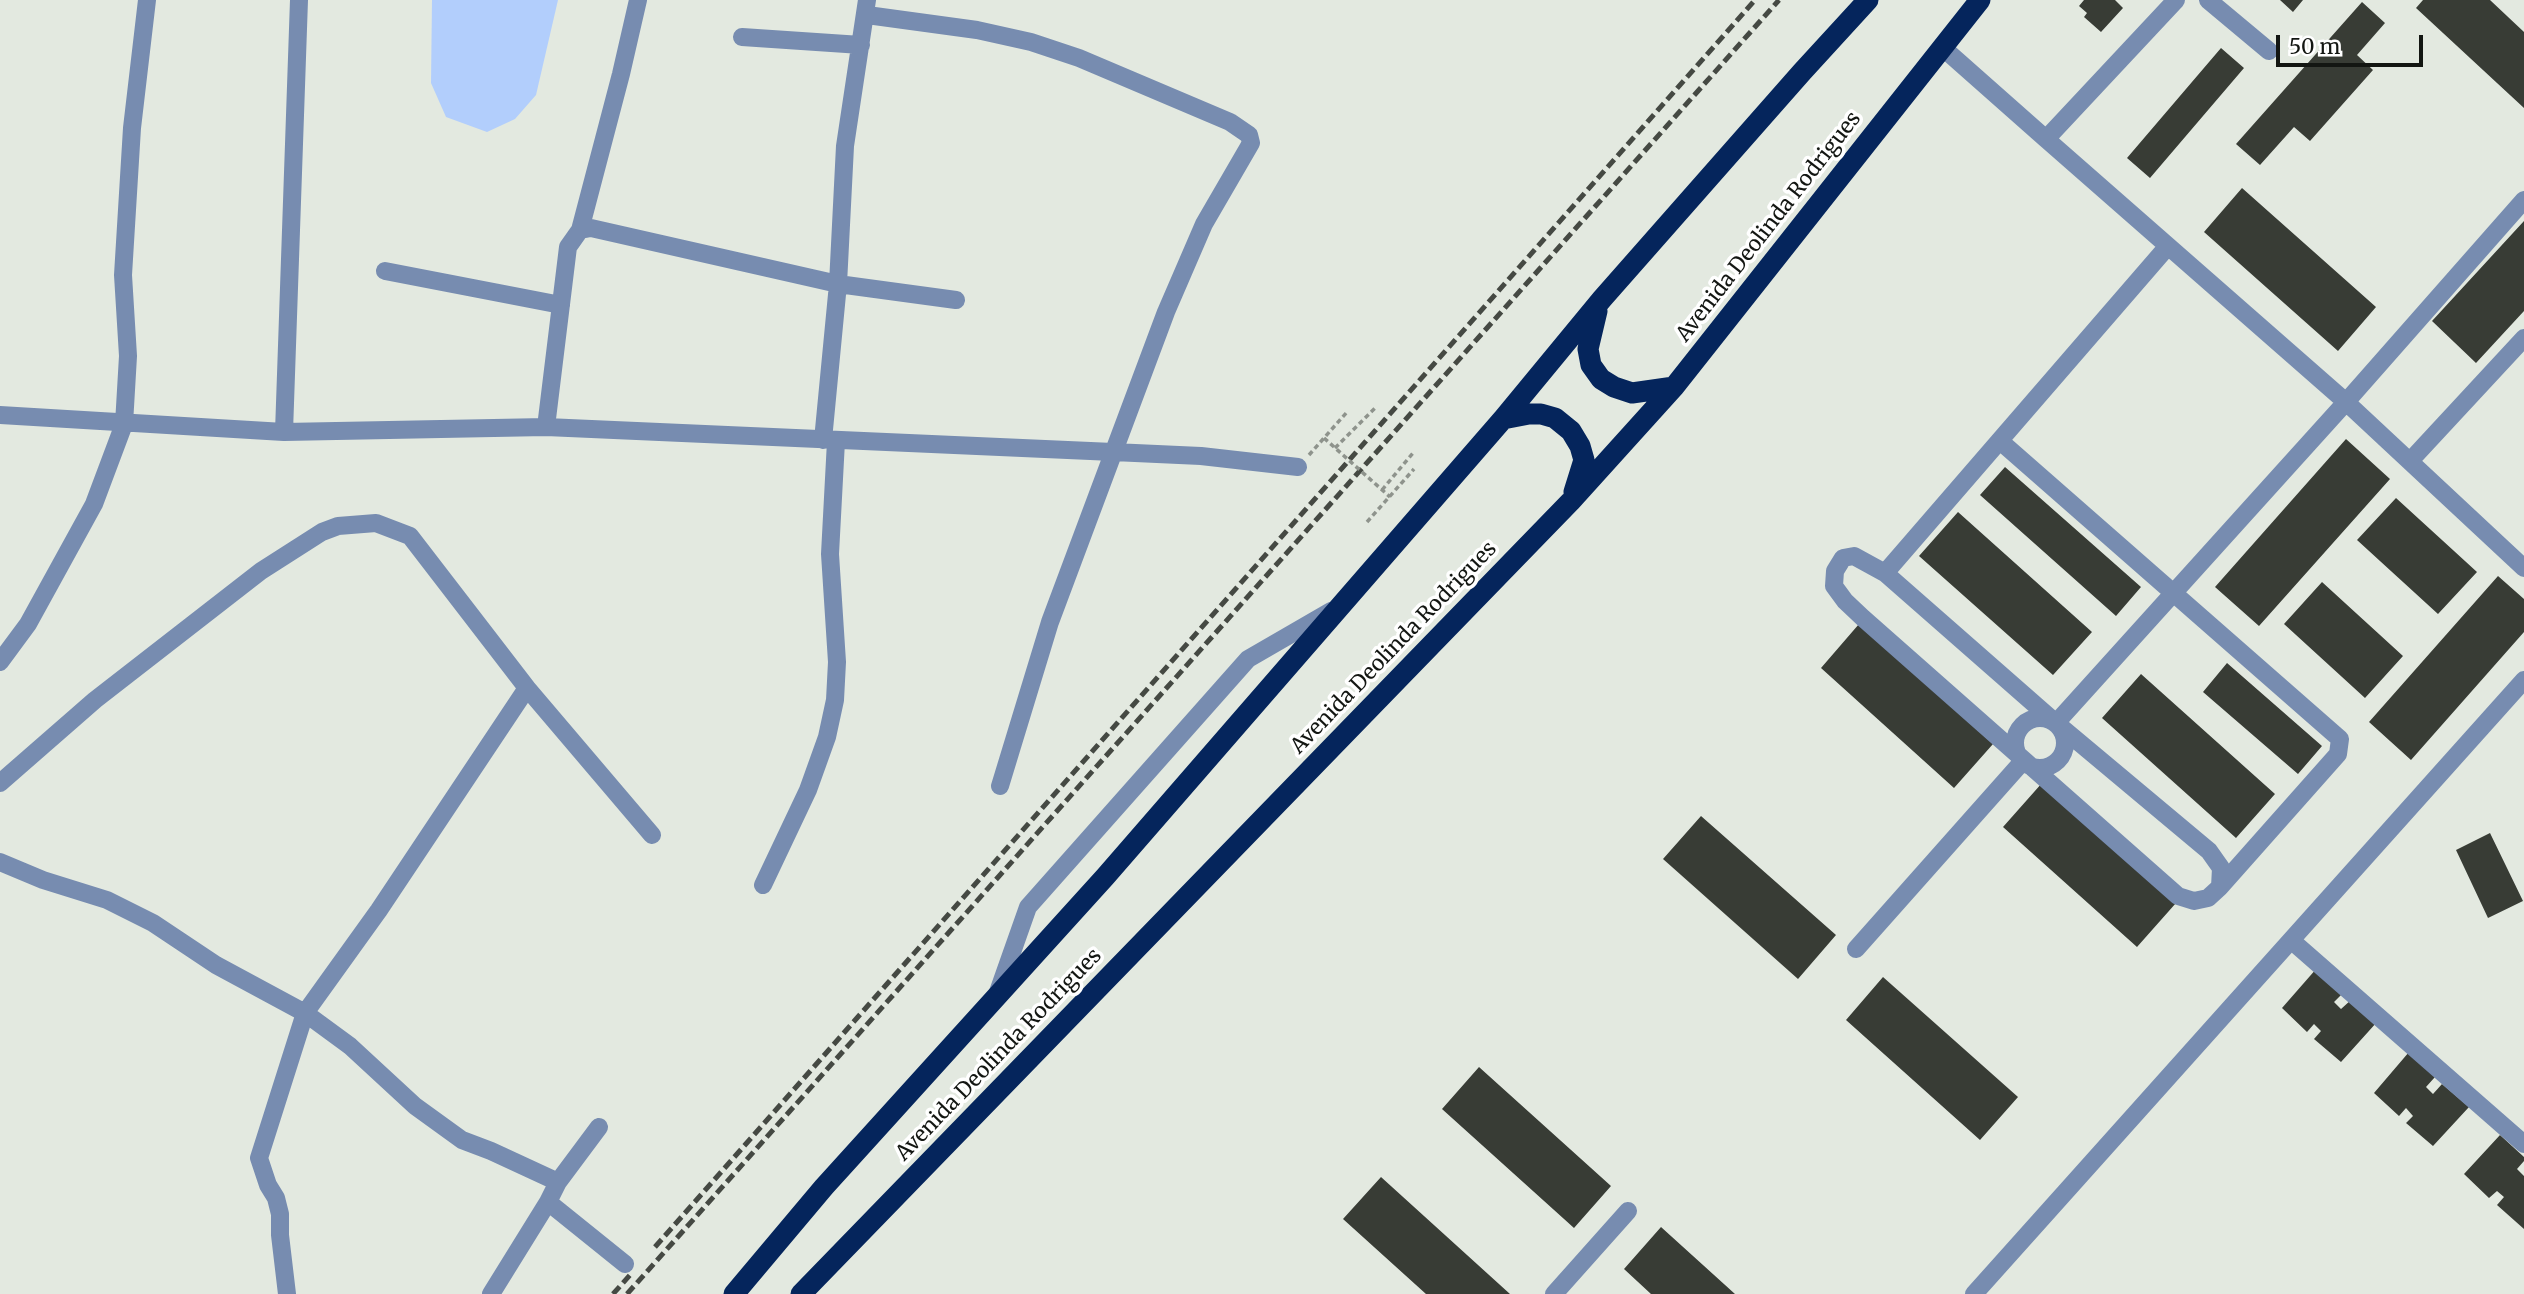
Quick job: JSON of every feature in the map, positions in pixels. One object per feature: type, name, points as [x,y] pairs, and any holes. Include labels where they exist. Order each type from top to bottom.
[{"type":"highway","name":"Avenida Deolinda Rodrigues","points":[[734,1294],[824,1187],[1105,877],[1503,419],[1602,299],[1868,0]]},
{"type":"highway","name":"Avenida Deolinda Rodrigues","points":[[801,1294],[1571,501],[1674,387],[1980,0]]},
{"type":"highway","points":[[1602,299],[1588,349],[1591,365],[1601,379],[1632,393],[1674,387]]},
{"type":"highway","points":[[1503,419],[1542,414],[1555,418],[1571,431],[1584,460],[1571,501]]},
{"type":"street","points":[[0,662],[28,624],[94,504],[124,424],[128,356],[123,275],[132,128],[147,0]]},
{"type":"street","points":[[284,432],[299,0]]},
{"type":"street","points":[[546,428],[568,247],[580,230],[638,0]]},
{"type":"street","points":[[2046,139],[2176,0]]},
{"type":"street","points":[[2208,0],[2269,51]]},
{"type":"street","points":[[762,885],[808,790],[827,737],[835,701],[837,662],[830,554],[829,440],[845,146],[867,7],[1031,42],[1079,58],[1230,122],[1249,135],[1251,144],[1204,224],[1166,312],[1051,622],[999,786]]},
{"type":"street","points":[[742,37],[861,45]]},
{"type":"street","points":[[1942,47],[2346,402],[2524,568]]},
{"type":"street","points":[[2056,723],[2524,200]]},
{"type":"street","points":[[580,230],[591,228],[838,284],[956,300]]},
{"type":"street","points":[[1885,573],[2168,246]]},
{"type":"street","points":[[385,271],[561,305]]},
{"type":"street","points":[[2410,461],[2524,338]]},
{"type":"street","points":[[0,415],[284,432],[546,428],[1201,456],[1298,467]]},
{"type":"street","points":[[2000,441],[2340,739],[2339,754],[2220,887],[2208,898],[2194,901],[2178,897],[1845,601],[1834,586],[1835,571],[1843,558],[1854,556],[1885,573],[2056,723],[2209,851],[2221,868],[2220,887]]},
{"type":"street","points":[[0,783],[95,700],[261,571],[322,532],[338,526],[376,523],[410,536],[527,688],[652,835]]},
{"type":"street","points":[[996,997],[1028,907],[1248,659],[1340,606]]},
{"type":"street","points":[[1974,1294],[2524,680]]},
{"type":"street","points":[[287,1294],[280,1214],[259,1158],[305,1013],[379,910],[527,688]]},
{"type":"street","points":[[2039,718],[2056,723],[2064,735],[2065,744],[2059,760],[2044,768],[2035,768],[2023,761],[2015,745],[2024,723],[2039,718]]},
{"type":"street","points":[[1856,949],[2023,761]]},
{"type":"street","points":[[0,862],[118,905],[153,923],[216,965],[305,1013],[350,1046],[415,1106],[462,1140],[558,1182]]},
{"type":"street","points":[[2292,942],[2524,1144]]},
{"type":"street","points":[[491,1294],[558,1182],[599,1126]]},
{"type":"street","points":[[548,1202],[625,1264]]},
{"type":"street","points":[[1554,1294],[1628,1211]]},
{"type":"path","points":[[1335,447],[1376,408]]},
{"type":"path","points":[[1298,467],[1348,412]]},
{"type":"path","points":[[1324,438],[1390,497]]},
{"type":"path","points":[[1382,490],[1413,453]]},
{"type":"path","points":[[1367,522],[1414,469]]},
{"type":"water","points":[[432,0],[558,0],[536,95],[515,119],[487,132],[446,117],[431,83]]},
{"type":"building","points":[[2084,0],[2115,0],[2123,8],[2101,32],[2084,17],[2087,13],[2079,6]]},
{"type":"building","points":[[2280,0],[2303,0],[2293,12]]},
{"type":"building","points":[[2423,0],[2490,0],[2524,32],[2524,108],[2416,8]]},
{"type":"building","points":[[2362,2],[2385,23],[2357,55],[2373,70],[2310,141],[2294,127],[2260,165],[2236,144]]},
{"type":"building","points":[[2221,48],[2244,68],[2150,178],[2127,158]]},
{"type":"building","points":[[2242,188],[2376,307],[2338,351],[2204,232]]},
{"type":"building","points":[[2524,221],[2524,311],[2476,363],[2432,321]]},
{"type":"building","points":[[2346,439],[2390,479],[2259,626],[2215,587]]},
{"type":"building","points":[[2005,467],[2141,587],[2116,616],[1980,495]]},
{"type":"building","points":[[2396,498],[2477,572],[2438,614],[2357,540]]},
{"type":"building","points":[[1958,512],[2092,632],[2053,675],[1919,556]]},
{"type":"building","points":[[2498,576],[2524,599],[2524,632],[2411,760],[2369,722]]},
{"type":"building","points":[[2322,582],[2403,656],[2365,698],[2284,624]]},
{"type":"building","points":[[1859,624],[1993,744],[1954,788],[1821,668]]},
{"type":"building","points":[[2227,663],[2322,746],[2298,774],[2203,692]]},
{"type":"building","points":[[2141,674],[2275,794],[2236,838],[2102,718]]},
{"type":"building","points":[[2042,783],[2176,903],[2137,947],[2003,827]]},
{"type":"building","points":[[1701,816],[1836,935],[1798,979],[1663,859]]},
{"type":"building","points":[[2490,833],[2523,901],[2488,918],[2456,850]]},
{"type":"building","points":[[2317,968],[2343,993],[2334,1002],[2341,1009],[2351,1000],[2377,1022],[2341,1062],[2314,1039],[2321,1031],[2314,1024],[2307,1032],[2282,1008]]},
{"type":"building","points":[[1883,977],[2018,1097],[1980,1140],[1846,1020]]},
{"type":"building","points":[[2409,1052],[2435,1077],[2426,1087],[2433,1094],[2442,1084],[2469,1107],[2433,1146],[2406,1123],[2413,1116],[2406,1108],[2399,1116],[2374,1093]]},
{"type":"building","points":[[1479,1067],[1611,1186],[1574,1228],[1442,1109]]},
{"type":"building","points":[[2500,1135],[2524,1157],[2517,1169],[2524,1176],[2524,1229],[2497,1205],[2504,1197],[2497,1191],[2489,1198],[2464,1174]]},
{"type":"building","points":[[1381,1177],[1510,1294],[1426,1294],[1343,1219]]},
{"type":"building","points":[[1661,1227],[1735,1294],[1651,1294],[1624,1269]]},
{"type":"railway","points":[[655,1247],[1755,0]]},
{"type":"railway","points":[[627,1294],[1779,0]]},
{"type":"railway","points":[[613,1294],[630,1275]]}]
